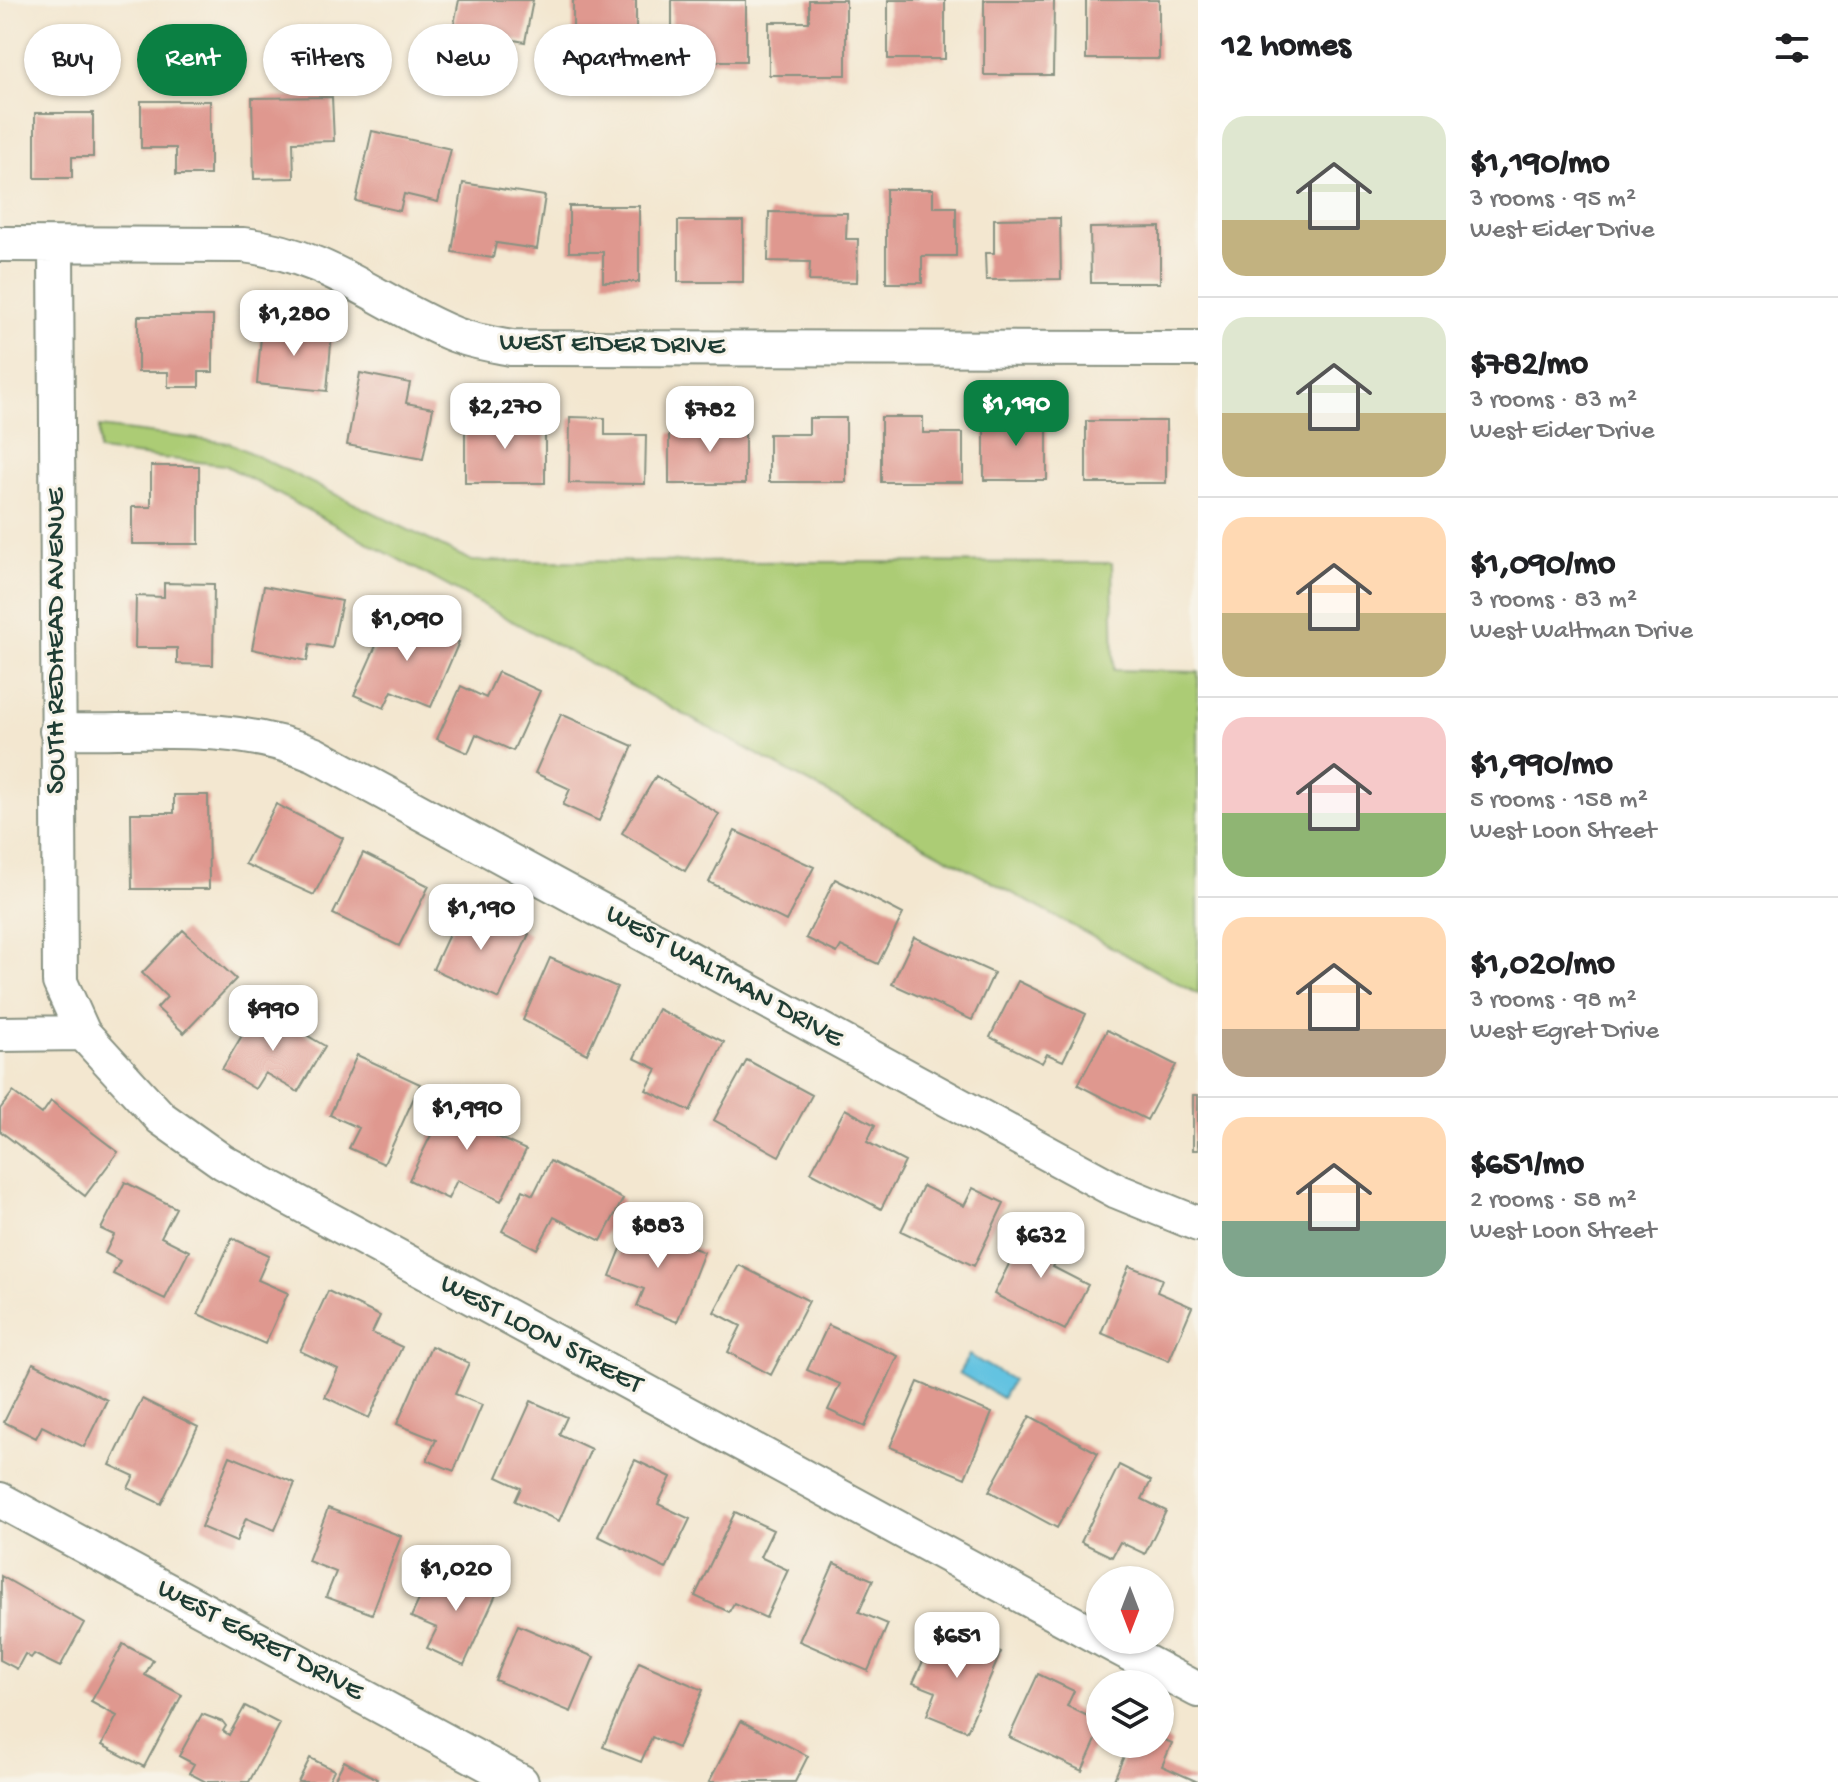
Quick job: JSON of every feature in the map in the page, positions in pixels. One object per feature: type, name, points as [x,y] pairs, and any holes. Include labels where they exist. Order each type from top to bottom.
[{"type":"street","name":"WEST EIDER DRIVE","points":[[0,244],[243,245],[281,249],[319,263],[453,334],[511,348],[1198,349]]},
{"type":"street","name":"SOUTH REDHEAD AVENUE","points":[[56,245],[60,982],[83,1033]]},
{"type":"street","name":"WEST WALTMAN DRIVE","points":[[57,731],[244,733],[281,740],[315,755],[1117,1191],[1198,1224]]},
{"type":"street","points":[[0,1034],[83,1033]]},
{"type":"street","name":"WEST LOON STREET","points":[[83,1033],[161,1118],[223,1162],[1086,1630]]},
{"type":"street","name":"WEST EGRET DRIVE","points":[[0,1500],[521,1782]]},
{"type":"street","name":"WEST LOON STREET","points":[[1130,1654],[1198,1690]]},
{"type":"green space","points":[[99,427],[230,443],[472,561],[1112,563],[1114,670],[1198,672],[1198,994],[225,465],[99,451]]},
{"type":"water","points":[[969,1355],[1012,1380],[1002,1398],[959,1373]]},
{"type":"building","points":[[459,0],[533,0],[525,42],[518,41],[518,24],[454,24]]},
{"type":"building","points":[[573,0],[636,0],[636,24],[573,24]]},
{"type":"building","points":[[672,0],[746,0],[746,61],[716,61],[716,24],[672,24]]},
{"type":"building","points":[[809,0],[846,0],[846,75],[769,75],[769,22],[809,22]]},
{"type":"building","points":[[888,0],[945,0],[945,59],[888,59]]},
{"type":"building","points":[[984,0],[1054,0],[1053,75],[984,75]]},
{"type":"building","points":[[1086,0],[1159,0],[1159,59],[1086,59]]},
{"type":"building","points":[[332,97],[334,141],[293,142],[294,178],[254,179],[252,98]]},
{"type":"building","points":[[141,101],[210,101],[210,175],[176,175],[176,148],[141,148]]},
{"type":"building","points":[[35,113],[93,113],[93,157],[72,157],[72,178],[35,178]]},
{"type":"building","points":[[372,131],[451,149],[438,202],[404,194],[400,211],[356,201]]},
{"type":"building","points":[[463,183],[545,196],[537,249],[496,243],[493,258],[452,252]]},
{"type":"building","points":[[886,189],[933,189],[933,207],[956,207],[956,256],[922,256],[922,283],[886,283]]},
{"type":"building","points":[[569,206],[639,206],[639,282],[603,282],[603,252],[569,252]]},
{"type":"building","points":[[769,212],[847,213],[846,239],[858,239],[857,282],[809,281],[810,262],[768,261]]},
{"type":"building","points":[[1060,218],[1061,279],[986,280],[985,253],[994,253],[994,219]]},
{"type":"building","points":[[678,221],[743,221],[743,282],[678,282]]},
{"type":"building","points":[[1160,227],[1160,283],[1091,283],[1090,228]]},
{"type":"building","points":[[138,316],[213,316],[213,372],[199,372],[199,387],[168,387],[168,372],[138,372]]},
{"type":"building","points":[[262,324],[332,332],[327,391],[257,384]]},
{"type":"building","points":[[360,373],[410,383],[406,403],[433,408],[423,459],[347,445]]},
{"type":"building","points":[[984,415],[1047,415],[1047,480],[984,480]]},
{"type":"building","points":[[709,416],[745,416],[745,484],[669,484],[669,433],[709,433]]},
{"type":"building","points":[[570,417],[605,418],[605,435],[646,435],[645,484],[569,483]]},
{"type":"building","points":[[881,417],[923,417],[923,433],[963,433],[963,482],[881,482]]},
{"type":"building","points":[[809,418],[846,418],[846,482],[769,482],[769,434],[809,434]]},
{"type":"building","points":[[465,419],[545,419],[545,483],[465,483]]},
{"type":"building","points":[[1086,421],[1166,421],[1166,483],[1086,483]]},
{"type":"building","points":[[151,466],[199,466],[199,544],[132,544],[132,507],[151,507]]},
{"type":"building","points":[[164,583],[214,584],[213,665],[177,664],[177,648],[135,648],[136,596],[164,597]]},
{"type":"building","points":[[264,586],[342,601],[332,648],[310,644],[307,661],[252,649]]},
{"type":"building","points":[[391,612],[459,642],[431,707],[392,691],[384,708],[354,695]]},
{"type":"building","points":[[498,672],[540,691],[513,751],[476,734],[468,753],[437,739],[461,686],[486,698]]},
{"type":"building","points":[[561,714],[633,746],[599,821],[563,805],[570,789],[535,773]]},
{"type":"building","points":[[656,776],[719,814],[685,871],[622,833]]},
{"type":"building","points":[[174,795],[208,795],[209,889],[132,889],[131,813],[174,813]]},
{"type":"building","points":[[276,804],[343,838],[314,895],[245,864]]},
{"type":"building","points":[[735,831],[814,867],[786,921],[709,882]]},
{"type":"building","points":[[363,853],[429,886],[399,946],[333,914]]},
{"type":"building","points":[[835,879],[903,914],[878,964],[841,946],[837,953],[806,938]]},
{"type":"building","points":[[463,904],[529,934],[499,999],[433,969]]},
{"type":"building","points":[[183,930],[236,979],[184,1033],[157,1008],[167,997],[142,973]]},
{"type":"building","points":[[914,937],[994,973],[972,1020],[892,984]]},
{"type":"building","points":[[550,958],[617,987],[587,1054],[523,1020]]},
{"type":"building","points":[[1018,981],[1086,1014],[1063,1061],[1047,1054],[1042,1063],[990,1037]]},
{"type":"building","points":[[259,1007],[325,1046],[298,1092],[265,1073],[255,1089],[222,1069]]},
{"type":"building","points":[[658,1009],[724,1042],[690,1111],[646,1090],[657,1069],[634,1058]]},
{"type":"building","points":[[1107,1030],[1176,1065],[1147,1120],[1078,1085]]},
{"type":"building","points":[[357,1055],[420,1084],[384,1164],[349,1148],[359,1128],[330,1115]]},
{"type":"building","points":[[747,1060],[812,1095],[779,1156],[714,1120]]},
{"type":"building","points":[[13,1092],[42,1114],[51,1101],[118,1152],[85,1196],[0,1131],[0,1109]]},
{"type":"building","points":[[452,1092],[499,1114],[489,1133],[526,1150],[501,1201],[457,1180],[448,1199],[409,1180]]},
{"type":"building","points":[[1193,1095],[1198,1095],[1198,1150],[1193,1150]]},
{"type":"building","points":[[845,1109],[875,1125],[867,1142],[905,1162],[881,1209],[811,1172]]},
{"type":"building","points":[[550,1161],[623,1199],[601,1241],[554,1217],[537,1249],[502,1231],[523,1190],[533,1195]]},
{"type":"building","points":[[125,1182],[176,1208],[161,1237],[189,1251],[165,1299],[113,1274],[120,1261],[105,1253],[114,1235],[101,1229]]},
{"type":"building","points":[[923,1186],[964,1206],[973,1188],[1004,1203],[974,1266],[901,1231]]},
{"type":"building","points":[[631,1224],[704,1252],[677,1322],[637,1306],[644,1289],[610,1276]]},
{"type":"building","points":[[1029,1224],[1065,1243],[1053,1267],[1088,1285],[1065,1330],[994,1294]]},
{"type":"building","points":[[232,1238],[269,1255],[258,1280],[288,1293],[265,1344],[198,1314]]},
{"type":"building","points":[[739,1265],[809,1301],[771,1375],[728,1352],[741,1326],[714,1312]]},
{"type":"building","points":[[1129,1266],[1162,1279],[1157,1292],[1192,1307],[1169,1361],[1101,1333]]},
{"type":"building","points":[[328,1291],[380,1316],[372,1333],[402,1347],[369,1418],[325,1397],[338,1369],[300,1351]]},
{"type":"building","points":[[828,1325],[898,1356],[865,1427],[828,1410],[840,1384],[807,1370]]},
{"type":"building","points":[[431,1346],[469,1363],[455,1394],[482,1405],[454,1471],[427,1460],[436,1440],[397,1424]]},
{"type":"building","points":[[33,1363],[107,1400],[84,1447],[42,1426],[36,1438],[4,1422]]},
{"type":"building","points":[[918,1382],[992,1413],[965,1478],[890,1447]]},
{"type":"building","points":[[142,1399],[198,1427],[161,1504],[128,1488],[134,1476],[110,1465]]},
{"type":"building","points":[[531,1401],[567,1417],[559,1434],[591,1449],[559,1521],[515,1501],[521,1488],[497,1477]]},
{"type":"building","points":[[1030,1416],[1098,1453],[1057,1528],[989,1491]]},
{"type":"building","points":[[230,1456],[295,1483],[275,1530],[246,1518],[236,1542],[201,1527]]},
{"type":"building","points":[[635,1460],[671,1477],[658,1504],[690,1519],[666,1569],[598,1536]]},
{"type":"building","points":[[1119,1465],[1151,1481],[1142,1499],[1166,1511],[1145,1554],[1120,1542],[1112,1557],[1081,1542]]},
{"type":"building","points":[[328,1508],[401,1536],[372,1614],[326,1597],[336,1572],[308,1561]]},
{"type":"building","points":[[735,1512],[773,1530],[760,1557],[788,1570],[766,1618],[734,1603],[729,1612],[695,1596]]},
{"type":"building","points":[[834,1563],[873,1580],[859,1612],[888,1624],[868,1671],[799,1641]]},
{"type":"building","points":[[463,1569],[500,1586],[464,1665],[427,1648],[437,1628],[411,1617],[431,1574],[455,1586]]},
{"type":"building","points":[[1,1576],[84,1623],[60,1667],[34,1654],[31,1658],[25,1654],[17,1669],[0,1660]]},
{"type":"building","points":[[518,1625],[594,1657],[571,1712],[495,1680]]},
{"type":"building","points":[[970,1638],[1001,1652],[967,1731],[927,1715],[936,1692],[913,1683],[932,1641],[963,1654]]},
{"type":"building","points":[[123,1644],[153,1660],[145,1675],[182,1695],[144,1767],[102,1745],[117,1716],[91,1702]]},
{"type":"building","points":[[639,1662],[703,1690],[678,1748],[652,1737],[641,1762],[603,1747]]},
{"type":"building","points":[[1038,1674],[1074,1691],[1067,1706],[1086,1715],[1088,1758],[1082,1771],[1009,1737]]},
{"type":"building","points":[[245,1706],[280,1724],[249,1782],[206,1782],[189,1773],[194,1764],[179,1756],[202,1714],[223,1722],[226,1726],[223,1731],[229,1735]]},
{"type":"building","points":[[741,1721],[808,1756],[795,1782],[709,1782]]},
{"type":"building","points":[[310,1758],[334,1770],[328,1782],[298,1782]]},
{"type":"building","points":[[1123,1758],[1165,1758],[1162,1766],[1198,1782],[1113,1782]]},
{"type":"building","points":[[344,1761],[377,1779],[375,1782],[333,1782]]}]
